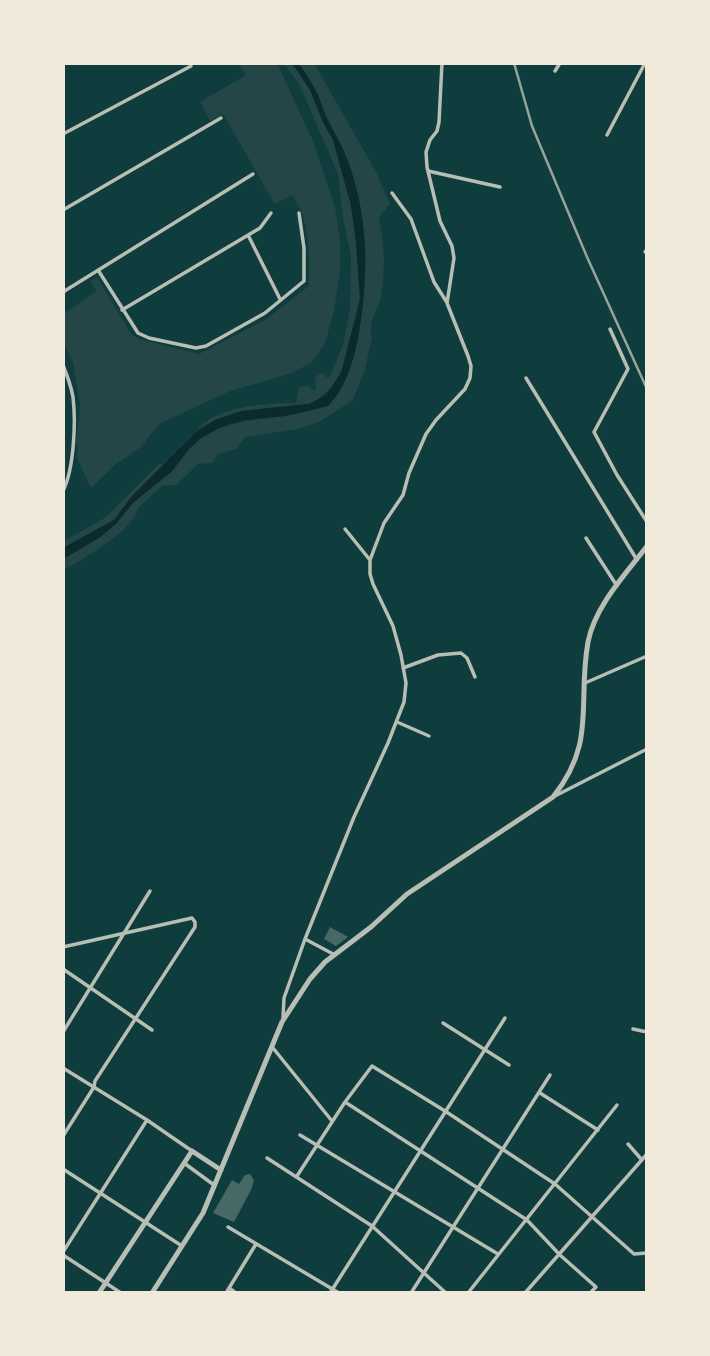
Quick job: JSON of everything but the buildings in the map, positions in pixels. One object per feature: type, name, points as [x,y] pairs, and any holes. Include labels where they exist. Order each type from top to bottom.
[{"type":"street","points":[[442,63],[439,122],[426,152],[440,221],[452,246],[454,258],[447,303]]},
{"type":"street","points":[[555,71],[560,63]]},
{"type":"street","points":[[607,135],[645,63]]},
{"type":"street","points":[[63,134],[191,66]]},
{"type":"street","points":[[63,210],[222,118]]},
{"type":"street","points":[[428,171],[500,187]]},
{"type":"street","points":[[63,292],[253,174]]},
{"type":"street","points":[[152,1293],[203,1213],[273,1048],[282,1021],[284,998],[305,939],[354,817],[397,722],[406,683],[393,626],[370,574],[370,560],[384,523],[402,495],[426,434],[465,389],[471,366],[447,303],[434,282],[411,219],[392,193]]},
{"type":"street","points":[[98,270],[138,333],[195,348],[206,345],[254,321],[304,281],[304,248],[299,213]]},
{"type":"street","points":[[122,310],[260,229],[271,214]]},
{"type":"street","points":[[248,235],[280,300]]},
{"type":"street","points":[[610,329],[628,369],[594,432],[647,522]]},
{"type":"street","points":[[63,365],[65,378],[73,394],[74,414],[69,469],[63,491]]},
{"type":"street","points":[[526,378],[637,560]]},
{"type":"street","points":[[345,528],[370,560]]},
{"type":"street","points":[[586,538],[617,586]]},
{"type":"street","points":[[553,797],[575,763],[582,732],[588,641],[597,615],[647,546]]},
{"type":"street","points":[[403,668],[438,655],[461,653],[467,657],[475,677]]},
{"type":"street","points":[[585,683],[647,656]]},
{"type":"street","points":[[397,722],[429,736]]},
{"type":"street","points":[[282,1021],[310,979],[325,962],[407,894],[553,797],[647,749]]},
{"type":"street","points":[[63,1032],[150,891]]},
{"type":"street","points":[[63,947],[192,918],[195,922],[195,927],[95,1081],[94,1087],[63,1136]]},
{"type":"street","points":[[305,939],[335,955]]},
{"type":"street","points":[[63,969],[152,1030]]},
{"type":"street","points":[[331,1291],[505,1018]]},
{"type":"street","points":[[443,1023],[509,1065]]},
{"type":"street","points":[[633,1029],[647,1032]]},
{"type":"street","points":[[273,1048],[332,1121]]},
{"type":"street","points":[[297,1176],[372,1066],[555,1184],[634,1254],[647,1253]]},
{"type":"street","points":[[63,1068],[221,1170]]},
{"type":"street","points":[[411,1293],[551,1075]]},
{"type":"street","points":[[540,1093],[598,1130]]},
{"type":"street","points":[[345,1102],[527,1220],[560,1255],[596,1287],[590,1293]]},
{"type":"street","points":[[468,1293],[617,1105]]},
{"type":"street","points":[[121,1293],[63,1253],[147,1120]]},
{"type":"street","points":[[300,1135],[498,1254]]},
{"type":"street","points":[[628,1144],[642,1160]]},
{"type":"street","points":[[99,1293],[191,1151]]},
{"type":"street","points":[[525,1293],[647,1154]]},
{"type":"street","points":[[267,1158],[372,1226],[446,1293]]},
{"type":"street","points":[[184,1163],[214,1185]]},
{"type":"street","points":[[63,1169],[182,1246]]},
{"type":"street","points":[[228,1227],[331,1291],[339,1293]]},
{"type":"street","points":[[226,1293],[256,1243]]},
{"type":"street","points":[[229,1288],[236,1293]]},
{"type":"shaded area","points":[[238,63],[277,63],[313,141],[335,207],[340,240],[340,272],[334,311],[325,343],[312,362],[292,373],[230,391],[159,424],[141,447],[116,464],[91,488],[77,458],[80,406],[73,363],[63,341],[63,314],[97,291],[90,281],[97,277],[131,334],[138,339],[199,354],[265,320],[309,286],[308,239],[298,205],[292,195],[275,204],[223,114],[210,121],[200,102],[246,75]]},
{"type":"shaded area","points":[[284,63],[292,63],[310,90],[333,140],[351,205],[360,299],[345,364],[331,388],[309,404],[265,408],[215,420],[194,434],[213,417],[226,412],[255,405],[296,403],[299,387],[308,386],[315,391],[314,377],[323,373],[327,378],[330,376],[343,345],[350,309],[351,256],[338,174],[300,86]]},
{"type":"shaded area","points":[[292,63],[298,63],[316,91],[326,118],[343,148],[359,199],[365,253],[363,307],[352,363],[345,381],[328,406],[285,416],[244,420],[221,427],[202,437],[171,472],[133,503],[116,524],[99,538],[63,559],[63,548],[114,520],[132,496],[198,430],[215,420],[241,411],[309,404],[326,395],[341,373],[360,299],[351,205],[333,140],[310,90]]},
{"type":"shaded area","points":[[298,63],[314,63],[376,172],[390,204],[379,217],[384,256],[383,285],[372,321],[372,337],[365,369],[353,400],[319,422],[298,429],[245,437],[236,449],[218,454],[213,463],[198,464],[176,485],[163,485],[138,508],[135,516],[118,534],[63,570],[63,559],[83,547],[171,472],[199,440],[234,424],[328,406],[350,369],[366,259],[359,200],[348,163],[317,94]]},
{"type":"shaded area","points":[[159,464],[164,464],[132,496],[114,520],[63,548],[63,542],[106,517]]},
{"type":"railway","points":[[514,63],[532,126],[647,389]]}]
